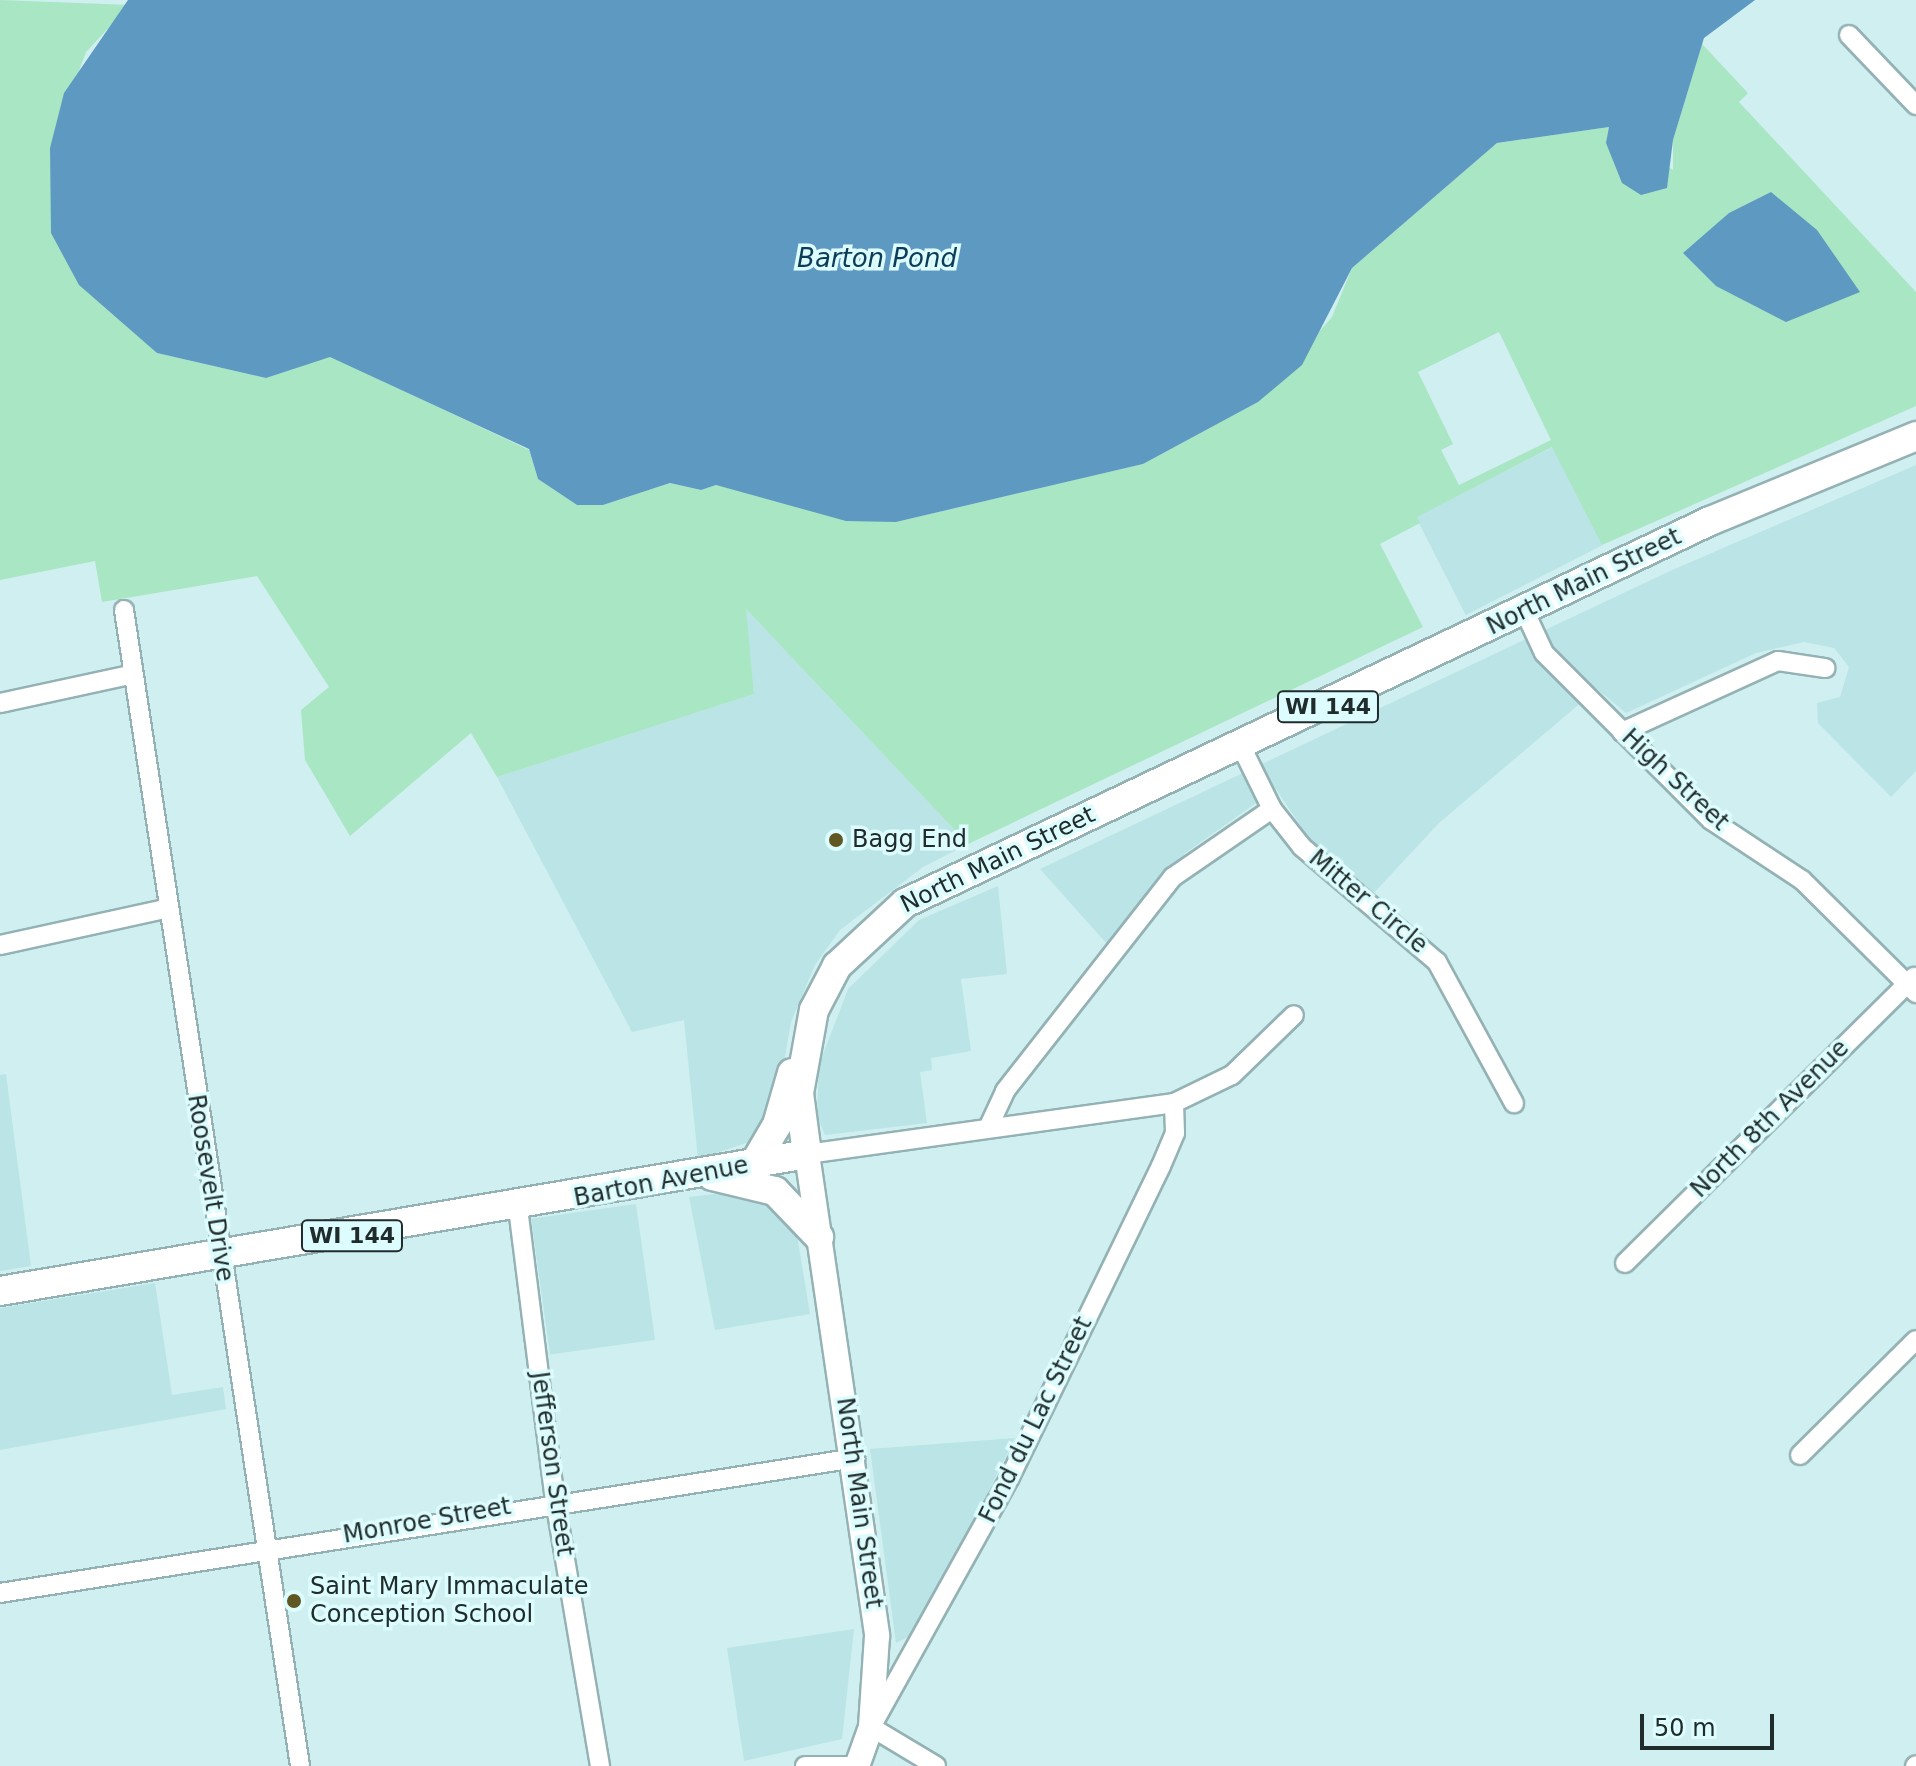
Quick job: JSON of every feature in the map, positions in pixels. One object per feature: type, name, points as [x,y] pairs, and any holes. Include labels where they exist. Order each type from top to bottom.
[{"type":"main road","name":"North Main Street","points":[[857,1766],[871,1727],[877,1636],[855,1458],[799,1093],[804,1047],[837,966],[905,903],[1525,612],[1710,521],[1916,436]]},
{"type":"main road","points":[[754,1164],[777,1125],[804,1047]]},
{"type":"main road","name":"Barton Avenue","points":[[0,1291],[518,1208],[807,1154]]},
{"type":"main road","points":[[704,1174],[775,1191],[819,1237]]},
{"type":"street","points":[[1849,35],[1916,105]]},
{"type":"street","name":"Roosevelt Drive","points":[[124,610],[130,675],[165,909],[300,1766]]},
{"type":"street","name":"High Street","points":[[1525,612],[1544,653],[1711,820],[1802,880],[1913,984]]},
{"type":"street","points":[[1622,732],[1778,661],[1825,668]]},
{"type":"street","points":[[0,703],[130,675]]},
{"type":"street","name":"Mitter Circle","points":[[1241,746],[1272,809],[1330,876],[1437,962],[1514,1103]]},
{"type":"street","points":[[989,1126],[1005,1091],[1173,877],[1272,809]]},
{"type":"street","points":[[0,945],[165,909]]},
{"type":"street","name":"North 8th Avenue","points":[[1625,1263],[1913,984]]},
{"type":"street","name":"Barton Avenue","points":[[807,1154],[989,1126],[1174,1103],[1232,1075],[1294,1015]]},
{"type":"street","name":"Fond du Lac Street","points":[[871,1727],[1009,1479],[1134,1223],[1175,1133],[1174,1103]]},
{"type":"street","name":"Jefferson Street","points":[[518,1208],[555,1500],[600,1766]]},
{"type":"street","points":[[1800,1455],[1916,1340]]},
{"type":"street","name":"Monroe Street","points":[[0,1593],[555,1500],[855,1458]]},
{"type":"street","points":[[871,1727],[936,1766]]},
{"type":"street","points":[[805,1766],[857,1766]]},
{"type":"shaded area","points":[[1553,447],[1603,545],[1466,615],[1416,517]]},
{"type":"shaded area","points":[[1916,465],[1916,771],[1891,797],[1818,723],[1817,703],[1840,697],[1849,667],[1834,648],[1804,642],[1756,653],[1626,713],[1597,689],[1439,823],[1370,897],[1310,840],[1276,789],[1184,854],[1108,945],[1040,869],[1670,571]]},
{"type":"shaded area","points":[[745,608],[968,844],[923,867],[840,930],[815,965],[791,1022],[777,1103],[752,1141],[698,1159],[684,1020],[632,1032],[497,777],[754,694]]},
{"type":"shaded area","points":[[998,886],[1007,974],[961,979],[971,1051],[931,1058],[932,1070],[920,1072],[927,1123],[825,1135],[817,1116],[819,1065],[848,989],[919,920]]},
{"type":"shaded area","points":[[6,1074],[31,1266],[0,1271],[0,1075]]},
{"type":"shaded area","points":[[715,1194],[764,1196],[795,1223],[810,1314],[715,1330],[689,1197]]},
{"type":"shaded area","points":[[636,1204],[655,1340],[550,1354],[531,1219]]},
{"type":"shaded area","points":[[155,1283],[172,1395],[223,1387],[226,1409],[0,1450],[0,1308]]},
{"type":"shaded area","points":[[1015,1438],[918,1632],[896,1643],[870,1449]]},
{"type":"shaded area","points":[[854,1629],[842,1739],[744,1761],[727,1648]]},
{"type":"green space","points":[[0,0],[130,5],[86,52],[50,148],[52,185],[157,353],[266,378],[330,356],[529,450],[538,479],[577,505],[603,505],[670,483],[701,490],[716,485],[896,522],[1143,464],[1258,402],[1332,317],[1352,268],[1497,143],[1609,127],[1673,170],[1673,140],[1702,44],[1748,93],[1739,102],[1916,292],[1916,406],[1602,545],[1552,447],[1417,517],[1420,523],[1380,544],[1423,627],[968,844],[746,609],[754,694],[497,777],[471,733],[350,836],[305,760],[301,710],[329,687],[257,576],[102,602],[95,561],[0,580]],"holes":[[[1499,332],[1551,440],[1459,485],[1441,450],[1453,444],[1418,372]]]},
{"type":"water","name":"Barton Pond","points":[[128,0],[1755,0],[1704,38],[1673,140],[1667,188],[1641,195],[1622,183],[1606,143],[1609,127],[1497,143],[1352,268],[1302,365],[1258,402],[1143,464],[896,522],[846,521],[716,485],[701,490],[670,483],[603,505],[577,505],[538,479],[529,449],[330,357],[266,378],[157,353],[79,285],[51,233],[50,148],[64,93]]},
{"type":"water","points":[[1771,192],[1817,230],[1860,292],[1786,322],[1716,286],[1683,253],[1729,213]]},
{"type":"place","name":"Bagg End","points":[[836,840]]},
{"type":"place","name":"Saint Mary Immaculate Conception School","points":[[294,1601]]}]
